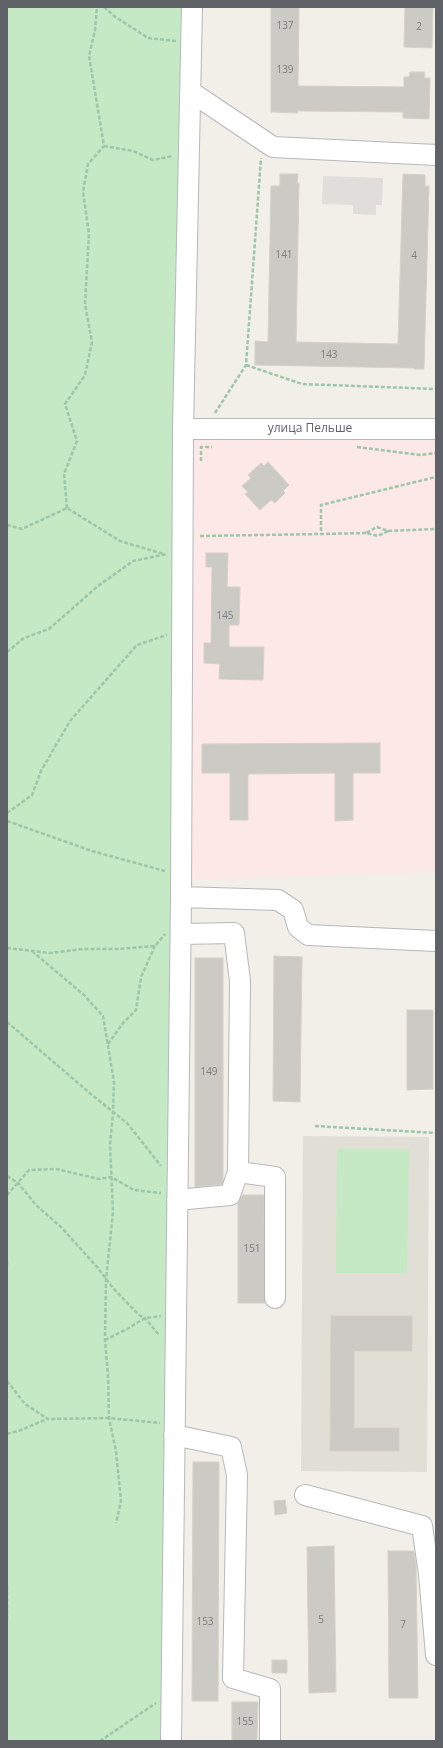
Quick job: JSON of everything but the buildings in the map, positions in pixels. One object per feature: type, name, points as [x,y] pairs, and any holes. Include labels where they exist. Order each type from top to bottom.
[{"type":"street","points":[[171,1741],[181,897],[183,429],[192,7]]},
{"type":"street","points":[[191,92],[273,148],[436,155]]},
{"type":"street","name":"улица Пельше","points":[[183,429],[204,438],[436,429]]},
{"type":"street","points":[[181,897],[278,900],[293,910],[298,927],[308,935],[436,941]]},
{"type":"street","points":[[177,1194],[230,1195],[238,1172],[240,981],[234,933],[180,934]]},
{"type":"street","points":[[238,1172],[275,1177],[275,1298]]},
{"type":"street","points":[[174,1430],[232,1447],[237,1475],[233,1678],[270,1689],[270,1741]]},
{"type":"street","points":[[305,1495],[422,1526],[429,1574],[436,1655]]},
{"type":"path","points":[[97,7],[95,30],[89,56],[104,146]]},
{"type":"path","points":[[104,7],[114,16],[148,38],[177,42]]},
{"type":"path","points":[[201,462],[204,438],[246,365],[262,140]]},
{"type":"path","points":[[104,146],[133,151],[153,160],[190,152]]},
{"type":"path","points":[[67,508],[64,474],[77,441],[65,404],[85,375],[92,342],[85,304],[90,234],[83,192],[88,164],[104,146]]},
{"type":"path","points":[[246,365],[302,384],[436,389]]},
{"type":"path","points":[[204,438],[216,447]]},
{"type":"path","points":[[354,446],[421,455],[436,453]]},
{"type":"path","points":[[321,534],[321,505],[436,477]]},
{"type":"path","points":[[7,525],[22,529],[67,508]]},
{"type":"path","points":[[7,652],[24,638],[49,629],[98,586],[133,561],[165,554],[120,541],[67,508]]},
{"type":"path","points":[[366,533],[377,526],[388,531]]},
{"type":"path","points":[[200,529],[200,536],[366,533],[378,536],[388,531],[436,529]]},
{"type":"path","points":[[7,813],[32,795],[42,771],[70,721],[137,645],[182,629]]},
{"type":"path","points":[[7,821],[92,851],[181,875]]},
{"type":"path","points":[[107,1045],[122,1023],[136,1010],[141,976],[155,946],[165,934],[180,934]]},
{"type":"path","points":[[7,948],[50,953],[83,949],[117,949],[155,946]]},
{"type":"path","points":[[32,951],[84,995],[103,1016],[114,1082],[110,1145],[113,1212],[106,1280],[105,1340],[108,1375],[109,1418],[116,1451],[121,1501],[116,1523]]},
{"type":"path","points":[[7,1022],[127,1124],[152,1154],[177,1194]]},
{"type":"path","points":[[315,1126],[436,1133]]},
{"type":"path","points":[[7,1195],[30,1170],[56,1169],[98,1180],[111,1177],[134,1190],[177,1194]]},
{"type":"path","points":[[7,1176],[18,1184],[36,1205],[62,1228],[106,1280],[139,1315],[145,1318],[164,1340],[176,1347]]},
{"type":"path","points":[[7,1261],[7,1266]]},
{"type":"path","points":[[105,1340],[145,1318],[176,1314]]},
{"type":"path","points":[[7,1381],[25,1404],[48,1419]]},
{"type":"path","points":[[7,1434],[48,1419],[109,1418],[174,1430]]},
{"type":"path","points":[[7,1586],[7,1622]]},
{"type":"path","points":[[100,1741],[171,1691]]},
{"type":"shaded area","points":[[323,176],[383,178],[382,205],[376,205],[376,215],[353,214],[353,205],[322,204]]},
{"type":"shaded area","points":[[194,439],[436,441],[436,872],[190,880]]},
{"type":"shaded area","points":[[303,1136],[429,1137],[427,1472],[301,1471]]},
{"type":"green space","points":[[7,7],[185,7],[165,1741],[7,1741]]},
{"type":"green space","points":[[337,1149],[409,1149],[407,1273],[336,1273]]}]
